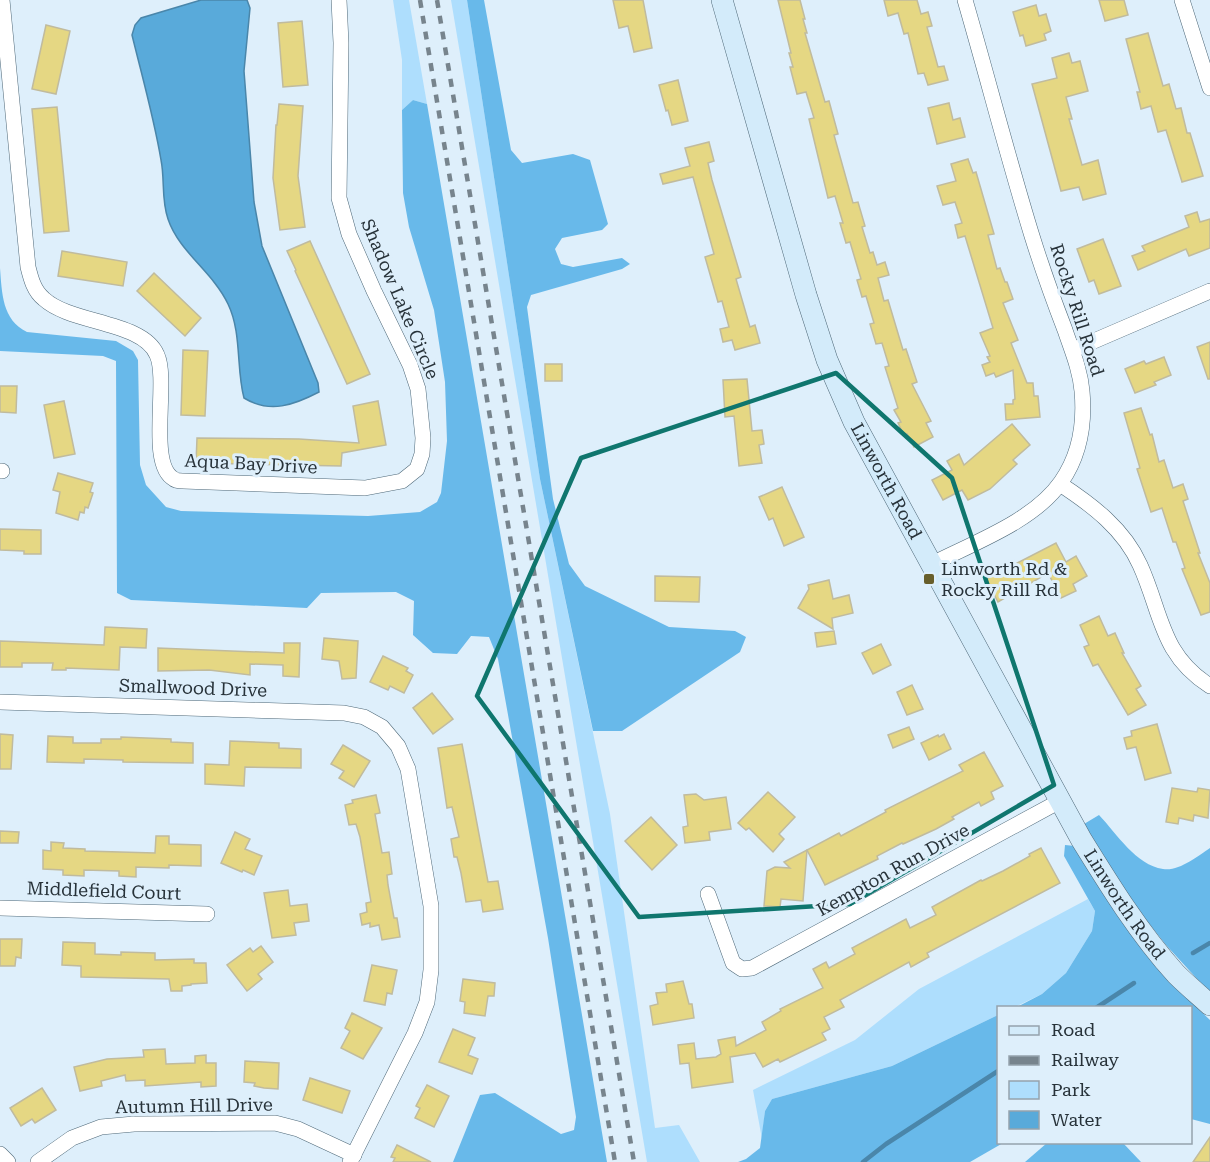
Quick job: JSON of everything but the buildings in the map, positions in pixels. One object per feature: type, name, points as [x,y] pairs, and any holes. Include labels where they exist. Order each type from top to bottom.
[{"type":"main road","name":"Linworth Road","points":[[722,0],[806,295],[827,360],[854,422],[1060,801],[1119,901],[1177,975],[1210,1005]]},
{"type":"street","name":"Aqua Bay Drive","points":[[2,0],[28,267],[33,286],[56,308],[130,332],[144,339],[157,354],[161,372],[161,452],[167,472],[174,479],[183,482],[365,488],[402,481],[417,469]]},
{"type":"street","name":"Shadow Lake Circle","points":[[339,0],[341,43],[339,198],[349,234],[410,365],[418,389],[423,438],[422,454],[417,469]]},
{"type":"street","name":"Rocky Rill Road","points":[[932,564],[1030,513],[1060,484],[1072,464],[1080,442],[1083,420],[1079,369],[1033,237],[965,0]]},
{"type":"street","points":[[1182,0],[1209,80]]},
{"type":"street","points":[[1073,350],[1210,291]]},
{"type":"street","points":[[1060,484],[1103,513],[1121,535],[1140,564],[1154,606],[1174,652],[1188,669],[1210,686]]},
{"type":"street","name":"Smallwood Drive","points":[[0,702],[344,713],[364,717],[382,727],[398,746],[408,769],[431,906],[431,970],[427,1002],[415,1033],[352,1158]]},
{"type":"street","name":"Kempton Run Drive","points":[[708,894],[733,963],[742,969],[752,968],[1060,801]]},
{"type":"street","name":"Middlefield Court","points":[[0,908],[207,914]]},
{"type":"street","name":"Autumn Hill Drive","points":[[38,1162],[72,1138],[101,1127],[134,1124],[275,1123],[298,1129],[352,1158]]},
{"type":"street","points":[[0,1154],[8,1162]]},
{"type":"highlighted area","points":[[836,373],[952,478],[1054,785],[850,904],[639,917],[477,696],[581,458]]},
{"type":"green space","points":[[393,0],[409,0],[427,104],[413,100],[402,110],[402,60]]},
{"type":"green space","points":[[451,0],[467,0],[540,479],[610,814],[655,1128],[679,1125],[700,1162],[647,1162]]},
{"type":"green space","points":[[1088,899],[1095,911],[1092,931],[1066,973],[1042,994],[1017,1006],[997,1006],[997,1015],[892,1066],[772,1099],[765,1111],[762,1139],[753,1090],[855,1040],[919,989]]},
{"type":"shaded area","points":[[467,0],[484,0],[511,150],[522,163],[573,154],[590,160],[608,224],[602,230],[562,238],[555,249],[561,264],[573,267],[622,258],[630,264],[622,269],[531,295],[527,307],[553,499],[569,564],[585,586],[669,627],[735,631],[746,637],[740,652],[622,731],[593,731],[540,479]]},
{"type":"shaded area","points":[[413,100],[427,104],[607,1162],[453,1162],[480,1095],[495,1093],[561,1134],[574,1130],[576,1117],[548,938],[498,659],[489,637],[471,636],[457,654],[433,653],[413,635],[414,601],[396,592],[321,593],[307,608],[131,600],[117,593],[116,361],[103,356],[0,351],[0,268],[3,296],[8,313],[19,327],[27,332],[116,341],[133,351],[138,360],[140,465],[146,485],[166,507],[181,511],[368,516],[420,512],[437,502],[441,493],[447,441],[445,382],[434,310],[409,227],[403,193],[402,110]]},
{"type":"shaded area","points":[[1099,815],[1128,848],[1144,862],[1163,869],[1175,868],[1188,863],[1210,848],[1210,993],[1166,945],[1125,893],[1084,824]]},
{"type":"shaded area","points":[[1065,845],[1075,846],[1121,915],[1154,959],[1210,1020],[1210,1124],[1192,1119],[1192,1006],[1019,1006],[1042,994],[1066,973],[1092,931],[1095,911],[1064,856]]},
{"type":"shaded area","points":[[997,1015],[997,1144],[1001,1144],[970,1162],[738,1162],[760,1148],[765,1111],[772,1099],[892,1066]]},
{"type":"shaded area","points":[[1046,1144],[1124,1144],[1141,1162],[1025,1162]]},
{"type":"water","points":[[201,0],[247,0],[250,8],[244,71],[254,202],[262,246],[318,383],[319,392],[282,406],[263,406],[244,398],[235,327],[228,304],[214,282],[180,242],[166,212],[158,144],[132,35],[135,25],[141,18]]},
{"type":"waterway","points":[[1193,953],[1210,943]]},
{"type":"waterway","points":[[1099,1006],[1134,983]]},
{"type":"waterway","points":[[863,1162],[886,1144],[997,1072]]},
{"type":"railway","points":[[420,0],[615,1162]]},
{"type":"railway","points":[[437,0],[634,1162]]},
{"type":"place","name":"Linworth Rd & Rocky Rill Rd","points":[[929,579]]}]
